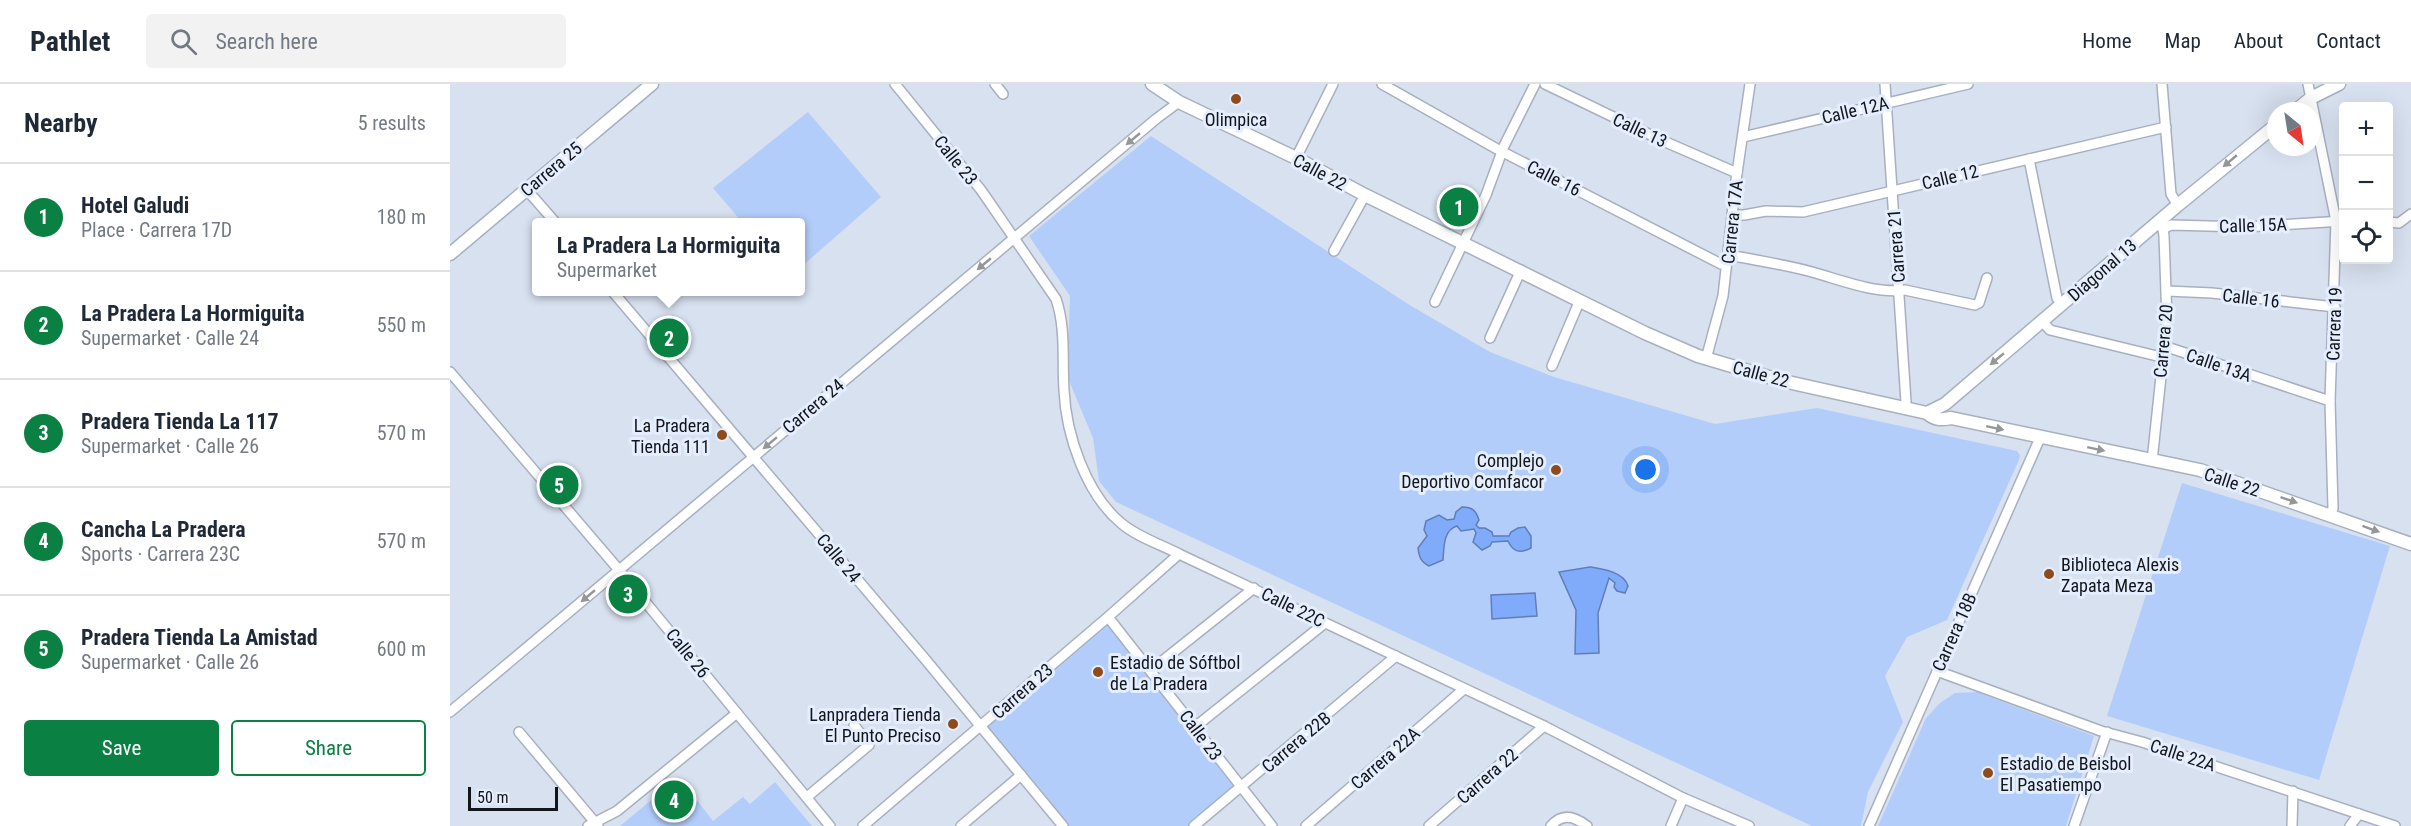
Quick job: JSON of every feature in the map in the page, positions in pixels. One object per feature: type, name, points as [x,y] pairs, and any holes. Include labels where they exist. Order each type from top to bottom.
[{"type":"street","name":"Carrera 25","points":[[450,254],[652,84]]},
{"type":"street","points":[[995,84],[1003,94]]},
{"type":"street","points":[[1296,158],[1333,84]]},
{"type":"street","name":"Calle 16","points":[[1382,84],[1502,151],[1721,264],[1727,260]]},
{"type":"street","points":[[1435,302],[1486,195],[1502,151],[1535,84]]},
{"type":"street","name":"Calle 13","points":[[1545,84],[1737,173]]},
{"type":"street","name":"Carrera 17A","points":[[1706,359],[1723,296],[1750,84]]},
{"type":"street","name":"Carrera 21","points":[[1885,84],[1899,291],[1904,409]]},
{"type":"street","name":"Calle 12A","points":[[1743,137],[1968,84]]},
{"type":"street","points":[[2162,84],[2171,194],[2178,205]]},
{"type":"street","name":"Carrera 19","points":[[2308,84],[2339,217]]},
{"type":"street","points":[[2306,102],[2339,84]]},
{"type":"street","name":"Calle 23","points":[[898,85],[981,190],[1014,238]]},
{"type":"street","name":"Calle 22","points":[[1154,85],[1179,102],[1296,158],[1365,195],[1645,333],[1706,359],[1770,377],[1927,413],[1933,418],[1943,420],[1951,418],[2200,470],[2411,544]]},
{"type":"street","name":"Carrera 24","points":[[450,712],[1179,102]]},
{"type":"street","name":"Calle 12","points":[[1732,215],[1744,216],[1766,211],[1803,212],[2166,127]]},
{"type":"street","name":"Diagonal 13","points":[[1927,413],[1945,404],[2061,304],[2160,226],[2178,205],[2267,132]]},
{"type":"street","points":[[2028,159],[2057,298],[2061,304]]},
{"type":"street","points":[[527,190],[552,218]]},
{"type":"street","points":[[1334,251],[1365,195]]},
{"type":"street","points":[[2393,222],[2399,223],[2409,216]]},
{"type":"street","name":"Calle 15A","points":[[2160,226],[2245,226],[2339,221]]},
{"type":"street","name":"Carrera 20","points":[[2152,461],[2167,291],[2160,226]]},
{"type":"street","name":"Calle 22C","points":[[1014,238],[1056,299],[1062,318],[1064,393],[1073,440],[1080,462],[1093,489],[1102,503],[1122,523],[1179,554],[1544,726],[1683,798],[1749,826]]},
{"type":"street","name":"Carrera 19","points":[[2331,515],[2330,401],[2339,238]]},
{"type":"street","points":[[1727,260],[1734,256],[1813,272],[1854,284],[1905,290],[1975,305],[1979,303],[1987,278]]},
{"type":"street","points":[[1490,338],[1521,270]]},
{"type":"street","name":"Calle 16","points":[[2167,291],[2212,293],[2335,307]]},
{"type":"street","name":"Calle 24","points":[[617,296],[1021,775],[1058,824]]},
{"type":"street","points":[[1552,366],[1580,300]]},
{"type":"street","name":"Calle 13A","points":[[2042,321],[2050,330],[2157,356],[2170,348],[2330,401]]},
{"type":"street","name":"Calle 26","points":[[450,372],[619,570],[830,826]]},
{"type":"street","points":[[1945,404],[1951,418]]},
{"type":"street","name":"Carrera 18B","points":[[1869,826],[2040,438]]},
{"type":"street","name":"Carrera 23","points":[[863,826],[1179,554]]},
{"type":"street","points":[[1151,670],[1254,588]]},
{"type":"street","name":"Calle 23","points":[[1108,616],[1272,826]]},
{"type":"street","points":[[1195,727],[1325,623]]},
{"type":"street","name":"Carrera 22B","points":[[1194,826],[1396,656]]},
{"type":"street","name":"Calle 22A","points":[[1937,671],[2106,732],[2395,826]]},
{"type":"street","name":"Carrera 22A","points":[[1306,826],[1464,689]]},
{"type":"street","points":[[519,732],[594,824],[617,811],[737,713]]},
{"type":"street","points":[[807,797],[869,745],[854,725]]},
{"type":"street","name":"Carrera 22","points":[[1429,826],[1544,726]]},
{"type":"street","points":[[2074,826],[2106,732]]},
{"type":"street","points":[[961,826],[1021,775]]},
{"type":"street","points":[[2292,826],[2294,792]]},
{"type":"street","points":[[1671,826],[1683,798]]},
{"type":"street","points":[[2350,826],[2359,814]]},
{"type":"street","points":[[1551,826],[1557,819],[1565,816],[1579,819],[1587,826]]},
{"type":"shaded area","points":[[808,112],[881,197],[805,264],[805,218],[739,218],[713,188]]},
{"type":"shaded area","name":"Complejo Deportivo Comfacor","points":[[1151,136],[1408,304],[1490,352],[1554,377],[1715,424],[1817,408],[2017,451],[2020,455],[2019,460],[1947,620],[1907,637],[1885,676],[1903,722],[1868,792],[1861,826],[1812,826],[1116,502],[1099,481],[1093,438],[1067,376],[1070,296],[1029,236]]},
{"type":"shaded area","points":[[2182,483],[2390,546],[2319,780],[2107,716]]},
{"type":"shaded area","name":"Estadio de Sóftbol de La Pradera","points":[[1108,617],[1241,788],[1194,826],[1063,826],[980,727]]},
{"type":"shaded area","name":"Estadio de Beisbol El Pasatiempo","points":[[1977,692],[2094,736],[2066,826],[1878,826],[1926,718],[1940,703],[1955,693]]},
{"type":"shaded area","points":[[679,777],[713,821],[743,797],[750,804],[775,782],[812,826],[620,826]]},
{"type":"water","points":[[1462,507],[1473,510],[1479,520],[1476,525],[1492,532],[1493,536],[1509,536],[1518,528],[1525,527],[1531,536],[1531,548],[1517,551],[1508,541],[1492,542],[1490,546],[1482,550],[1473,542],[1476,533],[1474,529],[1461,531],[1457,526],[1452,528],[1447,535],[1443,560],[1429,566],[1421,559],[1418,548],[1427,536],[1424,530],[1426,521],[1439,515],[1447,520],[1454,519],[1456,512]]},
{"type":"water","points":[[1590,567],[1618,574],[1628,586],[1625,593],[1617,591],[1614,587],[1615,583],[1609,578],[1598,613],[1599,653],[1575,654],[1576,610],[1559,572]]},
{"type":"water","points":[[1535,593],[1537,616],[1492,619],[1491,595]]},
{"type":"place","name":"Olimpica","points":[[1236,99]]},
{"type":"place","name":"Hotel Galudi","points":[[1459,207]]},
{"type":"place","name":"La Pradera La Hormiguita","points":[[669,338]]},
{"type":"place","name":"La Pradera Tienda 111","points":[[722,435]]},
{"type":"place","name":"Complejo Deportivo Comfacor","points":[[1556,470]]},
{"type":"place","name":"Pradera Tienda La Amistad","points":[[559,485]]},
{"type":"place","name":"Biblioteca Alexis Zapata Meza","points":[[2049,574]]},
{"type":"place","name":"Pradera Tienda La 117","points":[[628,594]]},
{"type":"place","name":"Estadio de Sóftbol de La Pradera","points":[[1098,672]]},
{"type":"place","name":"Lanpradera Tienda El Punto Preciso","points":[[953,724]]},
{"type":"place","name":"Estadio de Beisbol El Pasatiempo","points":[[1988,773]]},
{"type":"place","name":"Cancha La Pradera","points":[[674,800]]}]
